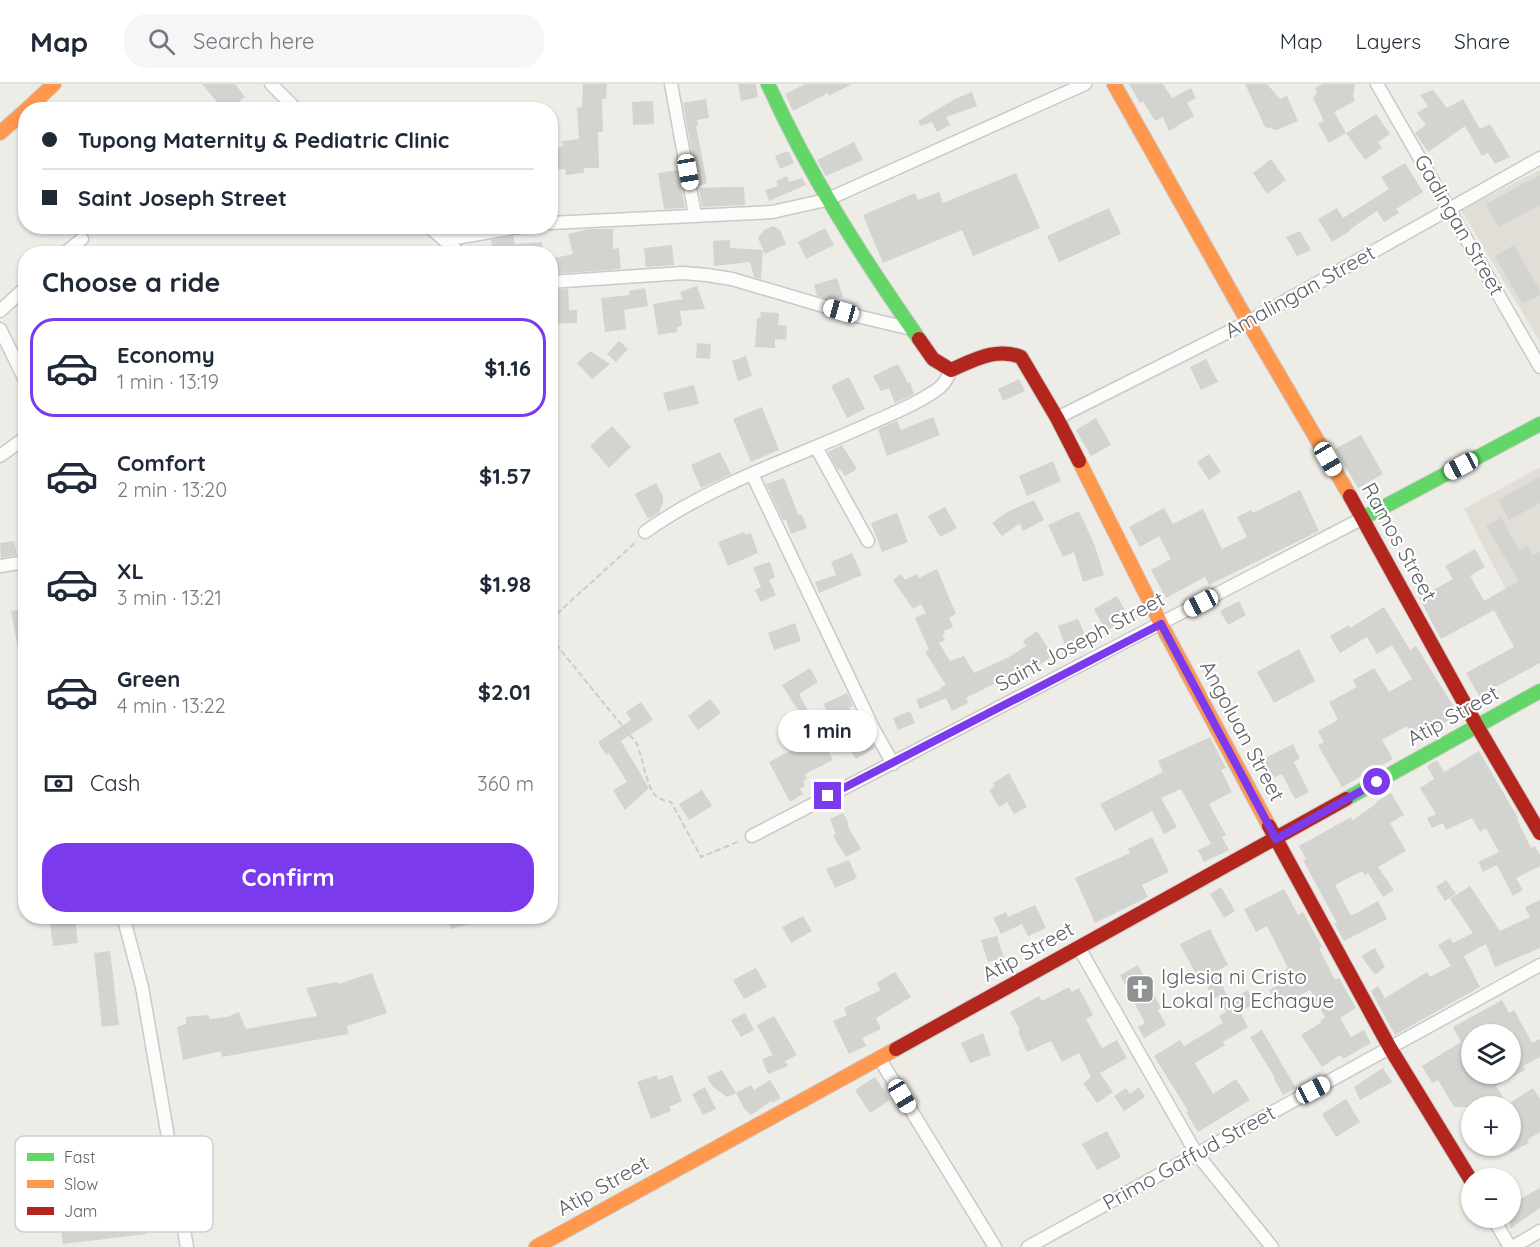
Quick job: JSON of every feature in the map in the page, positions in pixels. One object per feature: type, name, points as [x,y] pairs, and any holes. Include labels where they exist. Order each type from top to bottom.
[{"type":"main road","points":[[35,102],[54,84]]},
{"type":"main road","points":[[768,84],[798,152],[826,200],[933,359],[951,370]]},
{"type":"main road","name":"Ramos Street","points":[[1114,84],[1248,322],[1363,518],[1477,726],[1540,833]]},
{"type":"main road","points":[[0,133],[18,117]]},
{"type":"main road","name":"Angoluan Street","points":[[951,370],[994,354],[1008,353],[1021,357],[1057,418],[1161,624],[1390,1048],[1463,1168]]},
{"type":"main road","name":"Saint Joseph Street","points":[[1363,518],[1540,424]]},
{"type":"main road","name":"Atip Street","points":[[536,1247],[1540,691]]},
{"type":"street","points":[[271,84],[289,102]]},
{"type":"street","points":[[671,84],[695,214]]},
{"type":"street","points":[[558,223],[772,212],[826,200],[1085,84]]},
{"type":"street","name":"Gadingan Street","points":[[1377,84],[1540,367]]},
{"type":"street","name":"Amalingan Street","points":[[1057,418],[1248,322],[1540,158]]},
{"type":"street","points":[[437,234],[451,246]]},
{"type":"street","points":[[444,240],[479,234]]},
{"type":"street","points":[[74,246],[82,239]]},
{"type":"street","points":[[558,281],[683,273],[707,274],[732,279],[861,317],[912,328]]},
{"type":"street","points":[[0,311],[18,294]]},
{"type":"street","points":[[0,329],[18,366]]},
{"type":"street","points":[[645,532],[681,509],[752,474],[919,400],[942,384],[951,370]]},
{"type":"street","points":[[0,456],[18,443]]},
{"type":"street","points":[[816,447],[868,541]]},
{"type":"street","points":[[752,474],[873,728],[893,764]]},
{"type":"street","name":"Saint Joseph Street","points":[[752,836],[1363,518]]},
{"type":"street","points":[[0,566],[18,563]]},
{"type":"street","points":[[125,924],[142,987],[168,1136]]},
{"type":"street","points":[[1079,948],[1196,1153],[1272,1247]]},
{"type":"street","name":"Primo Gaffud Street","points":[[1028,1247],[1540,965]]},
{"type":"street","points":[[879,1058],[995,1247]]},
{"type":"street","points":[[1500,1228],[1512,1247],[1540,1231]]},
{"type":"street","points":[[184,1232],[187,1247]]},
{"type":"path","points":[[558,613],[645,532]]},
{"type":"path","points":[[558,647],[637,744],[644,760],[650,790],[656,797],[671,802],[701,857],[752,836]]},
{"type":"shaded area","points":[[1540,170],[1540,342],[1461,210]]},
{"type":"shaded area","points":[[1540,467],[1540,655],[1464,509]]},
{"type":"building","points":[[202,84],[235,84],[245,97],[238,102],[217,102]]},
{"type":"building","points":[[583,84],[607,84],[606,99],[602,99],[603,132],[598,132],[599,168],[584,168],[584,173],[566,175],[565,169],[558,169],[558,147],[563,147],[562,141],[579,139],[577,108],[582,107]]},
{"type":"building","points":[[738,84],[756,84],[758,97],[741,101]]},
{"type":"building","points":[[805,84],[852,84],[829,96],[828,93],[793,111],[785,94]]},
{"type":"building","points":[[1129,84],[1163,84],[1172,98],[1191,88],[1196,98],[1187,103],[1194,116],[1169,131],[1163,117],[1155,121],[1143,101],[1140,103]]},
{"type":"building","points":[[1245,84],[1267,84],[1280,99],[1287,96],[1298,121],[1277,130],[1265,127]]},
{"type":"building","points":[[1323,84],[1355,84],[1353,96],[1355,101],[1334,112],[1346,133],[1329,143],[1318,124],[1324,121],[1313,98],[1317,93],[1315,88]]},
{"type":"building","points":[[1433,90],[1447,108],[1463,99],[1480,129],[1490,124],[1510,157],[1495,164],[1488,153],[1482,156],[1465,126],[1428,152],[1415,133],[1426,125],[1417,113],[1428,106],[1420,95]]},
{"type":"building","points":[[972,92],[977,106],[946,117],[950,125],[937,132],[932,122],[921,126],[918,121],[955,99]]},
{"type":"building","points":[[706,99],[709,118],[697,120],[698,126],[696,126],[707,183],[698,187],[683,103]]},
{"type":"building","points":[[653,101],[654,124],[633,125],[632,102]]},
{"type":"building","points":[[1376,114],[1390,134],[1378,142],[1382,148],[1365,160],[1346,133]]},
{"type":"building","points":[[854,142],[863,160],[826,176],[817,160]]},
{"type":"building","points":[[789,152],[794,163],[780,169],[775,156]]},
{"type":"building","points":[[1271,159],[1286,180],[1267,194],[1253,173]]},
{"type":"building","points":[[1405,163],[1423,192],[1396,209],[1399,213],[1384,222],[1377,211],[1332,242],[1318,219],[1337,208],[1343,218],[1389,189],[1381,177]]},
{"type":"building","points":[[678,170],[685,208],[664,209],[658,173]]},
{"type":"building","points":[[1016,173],[1040,228],[973,256],[962,230],[883,263],[863,215],[915,193],[918,200],[939,192],[943,203]]},
{"type":"building","points":[[1540,175],[1540,205],[1498,227],[1486,204]]},
{"type":"building","points":[[787,176],[789,182],[802,178],[806,185],[769,201],[765,190],[778,186],[776,181]]},
{"type":"building","points":[[744,187],[745,205],[702,207],[699,188]]},
{"type":"building","points":[[1109,208],[1121,234],[1059,262],[1047,236]]},
{"type":"building","points":[[773,226],[780,230],[786,244],[765,254],[758,238],[764,230]]},
{"type":"building","points":[[825,228],[834,245],[806,259],[798,242]]},
{"type":"building","points":[[588,229],[613,229],[613,249],[619,248],[621,269],[558,273],[558,257],[573,254],[568,234]]},
{"type":"building","points":[[1300,231],[1311,250],[1297,256],[1286,237]]},
{"type":"building","points":[[513,236],[515,244],[542,242],[542,246],[492,246],[491,240]]},
{"type":"building","points":[[730,240],[730,248],[763,250],[761,279],[754,277],[750,262],[714,266],[713,241]]},
{"type":"building","points":[[672,245],[674,265],[646,267],[644,248]]},
{"type":"building","points":[[1514,245],[1540,291],[1540,295],[1522,304],[1495,256]]},
{"type":"building","points":[[837,278],[843,297],[832,300],[817,296],[814,285]]},
{"type":"building","points":[[697,286],[705,309],[680,311],[682,326],[677,327],[677,332],[658,335],[653,304],[683,299],[680,292]]},
{"type":"building","points":[[645,288],[648,306],[624,310],[626,329],[605,332],[601,298],[630,295],[629,291]]},
{"type":"building","points":[[568,289],[569,310],[577,310],[577,323],[558,324],[558,290]]},
{"type":"building","points":[[760,312],[779,313],[778,325],[787,326],[786,340],[775,339],[775,348],[755,347],[757,319],[761,317]]},
{"type":"building","points":[[619,341],[628,349],[616,362],[607,354]]},
{"type":"building","points":[[697,343],[711,344],[710,359],[696,358]]},
{"type":"building","points":[[590,351],[610,364],[592,379],[577,363]]},
{"type":"building","points":[[746,356],[752,376],[738,381],[732,361]]},
{"type":"building","points":[[1206,359],[1218,382],[1201,390],[1190,367]]},
{"type":"building","points":[[898,364],[908,383],[910,382],[914,394],[895,403],[889,388],[881,391],[873,376]]},
{"type":"building","points":[[849,377],[865,409],[847,418],[831,386]]},
{"type":"building","points":[[1019,379],[1025,391],[1003,401],[998,389]]},
{"type":"building","points":[[694,385],[699,404],[668,411],[663,393]]},
{"type":"building","points":[[762,407],[779,450],[751,462],[733,419]]},
{"type":"building","points":[[933,417],[940,435],[887,456],[878,429],[897,421],[901,430]]},
{"type":"building","points":[[1096,418],[1111,445],[1091,456],[1076,430]]},
{"type":"building","points":[[612,426],[631,447],[609,468],[590,446]]},
{"type":"building","points":[[1361,435],[1383,474],[1358,488],[1335,449]]},
{"type":"building","points":[[842,445],[857,469],[845,476],[840,469],[838,470],[828,452]]},
{"type":"building","points":[[720,452],[731,474],[701,488],[691,465]]},
{"type":"building","points":[[1209,454],[1221,472],[1209,480],[1197,462]]},
{"type":"building","points":[[1053,461],[1061,481],[1027,496],[1019,476]]},
{"type":"building","points":[[1540,477],[1540,503],[1509,520],[1498,500]]},
{"type":"building","points":[[784,478],[798,514],[802,515],[807,528],[791,534],[766,484]]},
{"type":"building","points":[[656,483],[663,496],[663,502],[659,513],[648,519],[635,494]]},
{"type":"building","points":[[1300,490],[1319,531],[1209,585],[1205,577],[1166,598],[1151,570],[1171,559],[1159,536],[1140,547],[1129,527],[1164,508],[1173,524],[1203,509],[1222,549],[1247,537],[1237,517],[1251,510],[1253,513]]},
{"type":"building","points":[[1034,500],[1044,520],[1023,531],[1020,523],[1002,536],[992,523],[1007,512]]},
{"type":"building","points":[[945,507],[957,528],[940,537],[928,516]]},
{"type":"building","points":[[1079,511],[1095,546],[1104,575],[1083,582],[1074,552],[1063,557],[1048,525]]},
{"type":"building","points":[[897,513],[908,542],[882,552],[871,523]]},
{"type":"building","points":[[1501,518],[1519,550],[1527,545],[1532,555],[1540,552],[1540,663],[1479,696],[1466,673],[1514,647],[1494,610],[1441,639],[1419,598],[1453,579],[1445,566],[1475,549],[1485,567],[1470,576],[1484,601],[1519,581],[1486,526]]},
{"type":"building","points":[[744,532],[745,535],[751,533],[758,553],[728,566],[718,542]]},
{"type":"building","points":[[14,541],[17,555],[1,558],[0,543]]},
{"type":"building","points":[[852,553],[862,575],[819,593],[815,582],[836,575],[831,562]]},
{"type":"building","points":[[770,562],[775,577],[769,580],[776,595],[761,602],[755,590],[761,587],[753,567]]},
{"type":"building","points":[[937,569],[956,614],[949,618],[953,627],[944,631],[945,634],[942,635],[945,640],[939,643],[950,661],[964,656],[974,673],[1009,657],[1026,646],[1023,641],[1037,631],[1053,656],[1039,665],[1037,662],[966,698],[968,703],[952,711],[946,698],[920,709],[916,700],[946,685],[925,652],[929,650],[915,618],[926,613],[921,604],[913,609],[893,580],[901,574],[905,580],[917,574],[919,578]]},
{"type":"building","points":[[1117,596],[1129,617],[1106,631],[1094,609]]},
{"type":"building","points":[[1239,601],[1246,615],[1228,625],[1220,611]]},
{"type":"building","points":[[1384,607],[1410,650],[1416,646],[1459,715],[1414,739],[1407,726],[1382,740],[1393,759],[1342,787],[1318,745],[1324,742],[1318,731],[1338,720],[1329,702],[1357,687],[1353,680],[1374,668],[1389,692],[1412,679],[1392,645],[1377,654],[1367,637],[1340,653],[1330,636],[1349,625],[1350,628]]},
{"type":"building","points":[[18,610],[18,648],[11,611]]},
{"type":"building","points":[[1078,619],[1086,637],[1065,645],[1058,626]]},
{"type":"building","points":[[795,623],[801,641],[774,650],[768,633]]},
{"type":"building","points":[[1299,649],[1315,681],[1274,703],[1257,672]]},
{"type":"building","points":[[810,668],[818,682],[799,694],[809,713],[802,717],[782,685]]},
{"type":"building","points":[[847,693],[853,706],[849,708],[862,733],[865,731],[875,748],[856,759],[823,704]]},
{"type":"building","points":[[710,699],[721,713],[698,730],[688,716]]},
{"type":"building","points":[[641,702],[653,720],[621,741],[649,788],[625,810],[613,790],[627,782],[609,753],[606,755],[598,742],[631,720],[626,712]]},
{"type":"building","points":[[910,711],[915,723],[898,730],[893,718]]},
{"type":"building","points":[[1210,737],[1226,768],[1221,770],[1232,792],[1209,804],[1226,835],[1222,837],[1229,850],[1204,862],[1198,850],[1211,844],[1181,789],[1161,798],[1177,827],[1164,834],[1152,811],[1115,831],[1100,804],[1163,772],[1158,761]]},
{"type":"building","points":[[822,738],[833,760],[805,774],[807,778],[803,781],[805,786],[800,789],[803,794],[790,802],[769,762]]},
{"type":"building","points":[[1293,744],[1300,758],[1294,762],[1309,792],[1295,799],[1282,774],[1273,778],[1263,759]]},
{"type":"building","points":[[1479,751],[1518,818],[1531,848],[1535,846],[1540,855],[1540,866],[1516,878],[1523,890],[1513,896],[1497,865],[1483,872],[1478,862],[1499,852],[1486,828],[1480,832],[1472,818],[1446,830],[1443,823],[1432,828],[1427,818],[1436,814],[1420,788],[1434,779],[1427,766],[1437,760],[1444,772]]},
{"type":"building","points":[[1009,773],[1027,807],[1014,814],[1007,802],[999,807],[989,790],[995,786],[993,783]]},
{"type":"building","points":[[702,790],[712,806],[689,820],[679,804]]},
{"type":"building","points":[[1391,793],[1404,815],[1390,823],[1406,851],[1378,867],[1394,890],[1383,897],[1368,873],[1365,875],[1362,871],[1335,885],[1351,916],[1378,901],[1387,919],[1344,941],[1334,923],[1337,923],[1303,860],[1306,859],[1299,846],[1351,817],[1353,820]]},
{"type":"building","points":[[843,813],[861,849],[846,857],[833,836],[836,834],[830,819]]},
{"type":"building","points":[[1152,837],[1169,872],[1142,885],[1148,897],[1095,923],[1075,878],[1130,853],[1128,849]]},
{"type":"building","points":[[849,860],[857,878],[835,888],[826,869]]},
{"type":"building","points":[[1446,880],[1456,894],[1445,901],[1436,887]]},
{"type":"building","points":[[1470,886],[1500,931],[1530,917],[1525,907],[1540,900],[1540,948],[1495,967],[1486,944],[1464,956],[1480,987],[1395,1035],[1371,991],[1378,986],[1385,998],[1427,972],[1430,977],[1451,966],[1438,945],[1450,938],[1453,943],[1473,933],[1450,899]]},
{"type":"building","points":[[1221,887],[1235,911],[1224,918],[1210,894]]},
{"type":"building","points":[[1284,889],[1298,915],[1303,912],[1322,947],[1319,948],[1335,980],[1339,978],[1356,1008],[1340,1018],[1351,1037],[1364,1030],[1371,1043],[1343,1059],[1340,1055],[1322,1067],[1301,1035],[1322,1022],[1320,1021],[1325,1017],[1310,990],[1277,1006],[1269,990],[1290,979],[1285,970],[1288,968],[1267,926],[1256,932],[1244,909]]},
{"type":"building","points":[[1035,905],[1046,928],[1028,936],[1022,924],[1001,934],[993,918],[1006,912],[1008,917]]},
{"type":"building","points":[[803,916],[812,931],[791,943],[782,927]]},
{"type":"building","points":[[50,924],[76,924],[78,943],[53,946]]},
{"type":"building","points":[[449,924],[469,924],[451,929]]},
{"type":"building","points":[[1210,929],[1228,965],[1216,971],[1230,1002],[1247,990],[1255,1003],[1240,1012],[1248,1027],[1223,1042],[1225,1045],[1195,1063],[1213,1094],[1236,1079],[1250,1100],[1198,1132],[1186,1112],[1188,1111],[1154,1056],[1180,1040],[1184,1046],[1223,1023],[1219,1016],[1226,1012],[1217,997],[1213,999],[1203,978],[1199,980],[1180,944]]},
{"type":"building","points":[[997,936],[1004,958],[988,962],[981,940]]},
{"type":"building","points":[[1375,948],[1385,967],[1375,975],[1361,956]]},
{"type":"building","points":[[110,951],[119,1025],[102,1027],[94,953]]},
{"type":"building","points":[[1138,965],[1161,1008],[1158,1010],[1166,1025],[1144,1038],[1138,1027],[1145,1023],[1120,975]]},
{"type":"building","points":[[756,968],[767,987],[744,999],[733,980]]},
{"type":"building","points":[[895,972],[911,997],[876,1018],[881,1029],[862,1038],[866,1046],[849,1054],[833,1021],[847,1015],[844,1008],[881,990],[876,983]]},
{"type":"building","points":[[372,973],[387,1013],[347,1026],[348,1034],[222,1057],[221,1051],[183,1060],[177,1027],[186,1024],[186,1017],[209,1015],[210,1019],[227,1017],[239,1012],[246,1029],[317,1016],[306,988],[337,982],[338,984]]},
{"type":"building","points":[[1069,987],[1072,992],[1079,988],[1093,1015],[1086,1019],[1102,1048],[1117,1040],[1127,1058],[1100,1073],[1113,1092],[1097,1103],[1083,1083],[1091,1077],[1079,1053],[1062,1062],[1051,1041],[1027,1052],[1018,1032],[1020,1030],[1010,1012],[1039,996],[1042,1001]]},
{"type":"building","points":[[1502,1000],[1509,1013],[1514,1010],[1532,1043],[1540,1039],[1540,1057],[1523,1066],[1525,1070],[1521,1072],[1521,1024],[1461,1024],[1461,1042],[1453,1027]]},
{"type":"building","points":[[745,1013],[754,1030],[741,1037],[731,1020]]},
{"type":"building","points":[[774,1016],[797,1055],[785,1061],[788,1066],[768,1074],[762,1059],[773,1055],[757,1025]]},
{"type":"building","points":[[1262,1030],[1296,1088],[1283,1095],[1250,1037]]},
{"type":"building","points":[[983,1033],[991,1055],[970,1063],[961,1043]]},
{"type":"building","points":[[1461,1042],[1461,1084],[1500,1084],[1496,1086],[1502,1096],[1461,1096],[1461,1107],[1454,1107],[1438,1080],[1432,1083],[1422,1066]]},
{"type":"building","points":[[1383,1068],[1392,1082],[1360,1100],[1354,1087]]},
{"type":"building","points":[[722,1070],[736,1093],[727,1097],[712,1086],[707,1077]]},
{"type":"building","points":[[657,1075],[658,1080],[672,1075],[682,1101],[669,1107],[671,1111],[651,1119],[637,1082]]},
{"type":"building","points":[[875,1077],[890,1100],[870,1113],[855,1090]]},
{"type":"building","points":[[770,1080],[781,1098],[772,1103],[771,1101],[751,1115],[745,1110],[736,1093],[751,1085],[754,1090]]},
{"type":"building","points":[[705,1087],[716,1109],[703,1115],[692,1094]]},
{"type":"building","points":[[1139,1087],[1145,1097],[1124,1111],[1114,1096],[1126,1088],[1130,1094]]},
{"type":"building","points":[[1533,1088],[1540,1099],[1540,1132],[1527,1140],[1529,1143],[1521,1147],[1521,1096]]},
{"type":"building","points":[[1346,1099],[1360,1122],[1336,1137],[1322,1114]]},
{"type":"building","points":[[1107,1131],[1121,1157],[1097,1170],[1082,1144]]},
{"type":"building","points":[[1540,1188],[1540,1208],[1521,1221],[1521,1198]]},
{"type":"building","points":[[61,1232],[147,1232],[147,1234],[63,1244]]},
{"type":"traffic: fast","points":[[768,84],[819,183],[877,277],[919,339]]},
{"type":"traffic: fast","points":[[1363,518],[1540,424]]},
{"type":"traffic: fast","points":[[1346,799],[1540,691]]},
{"type":"traffic: slow","points":[[35,102],[54,84]]},
{"type":"traffic: slow","points":[[1114,84],[1248,322],[1350,496]]},
{"type":"traffic: slow","points":[[0,133],[18,117]]},
{"type":"traffic: slow","points":[[1079,461],[1161,624],[1269,826]]},
{"type":"traffic: slow","points":[[536,1247],[896,1049]]},
{"type":"traffic: jam","points":[[919,339],[933,359],[951,370],[994,354],[1003,353],[1021,357],[1079,461]]},
{"type":"traffic: jam","points":[[1350,496],[1477,726],[1540,833]]},
{"type":"traffic: jam","points":[[896,1049],[1346,799]]},
{"type":"traffic: jam","points":[[1269,826],[1390,1048],[1463,1168]]},
{"type":"place","name":"Iglesia ni Cristo Lokal ng Echague","points":[[1140,989]]},
{"type":"route","points":[[828,796],[1161,624],[1276,839],[1377,782]]}]
